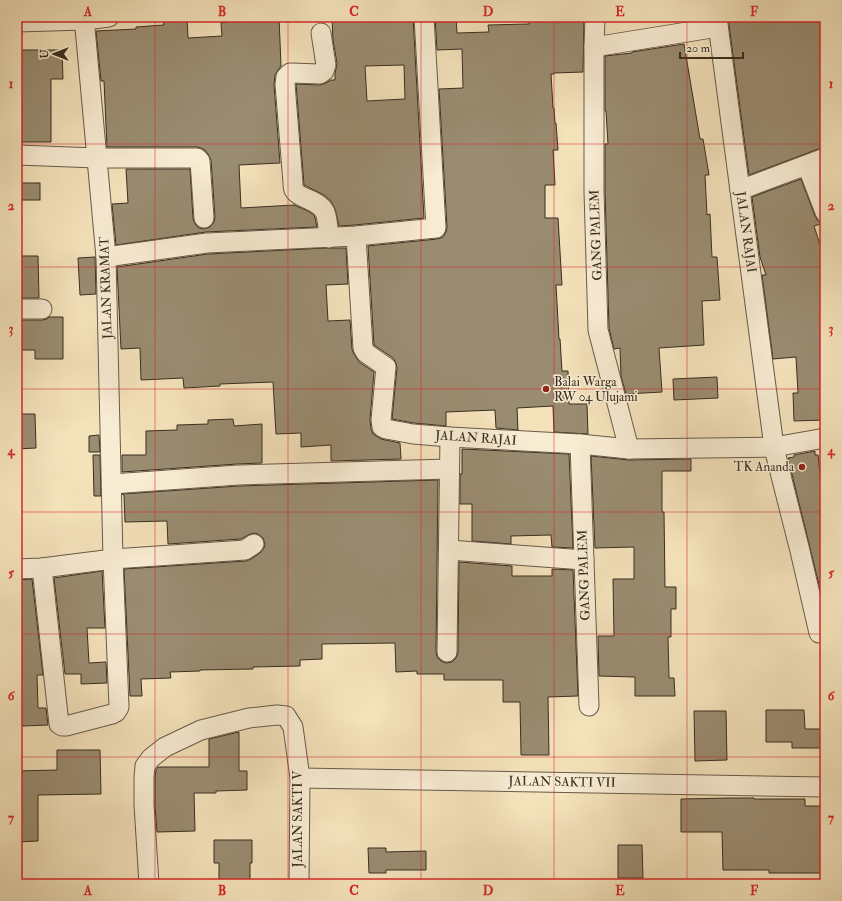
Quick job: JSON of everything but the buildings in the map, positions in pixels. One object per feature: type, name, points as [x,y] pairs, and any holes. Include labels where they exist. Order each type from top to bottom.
[{"type":"street","points":[[17,22],[109,17]]},
{"type":"street","points":[[106,257],[206,243],[329,238],[436,228],[424,17]]},
{"type":"street","name":"GANG PALEM","points":[[596,17],[594,47],[594,191],[598,330],[629,449]]},
{"type":"street","name":"JALAN KRAMAT","points":[[42,568],[59,724],[66,726],[112,714],[116,712],[119,707],[113,559],[106,257],[84,19]]},
{"type":"street","points":[[594,47],[717,22]]},
{"type":"street","name":"JALAN RAJAI","points":[[717,22],[774,447]]},
{"type":"street","points":[[321,33],[326,66],[324,71],[320,74],[290,74],[286,77],[285,84],[294,190],[300,195],[318,204],[324,211],[329,238]]},
{"type":"street","points":[[17,155],[97,158],[198,158],[200,161],[204,218]]},
{"type":"street","points":[[740,190],[825,158]]},
{"type":"street","points":[[807,165],[825,212]]},
{"type":"street","name":"JALAN RAJAI","points":[[356,236],[363,348],[366,353],[386,367],[381,420],[382,427],[386,429],[413,434],[580,444],[629,449],[774,447],[825,438]]},
{"type":"street","points":[[17,309],[42,309]]},
{"type":"street","points":[[448,652],[450,437]]},
{"type":"street","name":"GANG PALEM","points":[[580,444],[589,706]]},
{"type":"street","points":[[774,447],[819,633]]},
{"type":"street","points":[[112,484],[238,476],[449,469]]},
{"type":"street","points":[[17,569],[42,568],[113,559],[245,550],[254,544]]},
{"type":"street","points":[[448,550],[584,560]]},
{"type":"street","name":"JALAN SAKTI V","points":[[149,884],[144,805],[144,777],[145,766],[151,758],[165,747],[201,730],[249,718],[277,715],[286,716],[293,727],[300,778],[299,884]]},
{"type":"street","name":"JALAN SAKTI VII","points":[[300,778],[825,787]]},
{"type":"place","name":"Balai Warga RW 04 Ulujami","points":[[546,389]]},
{"type":"place","name":"TK Ananda","points":[[802,467]]}]
